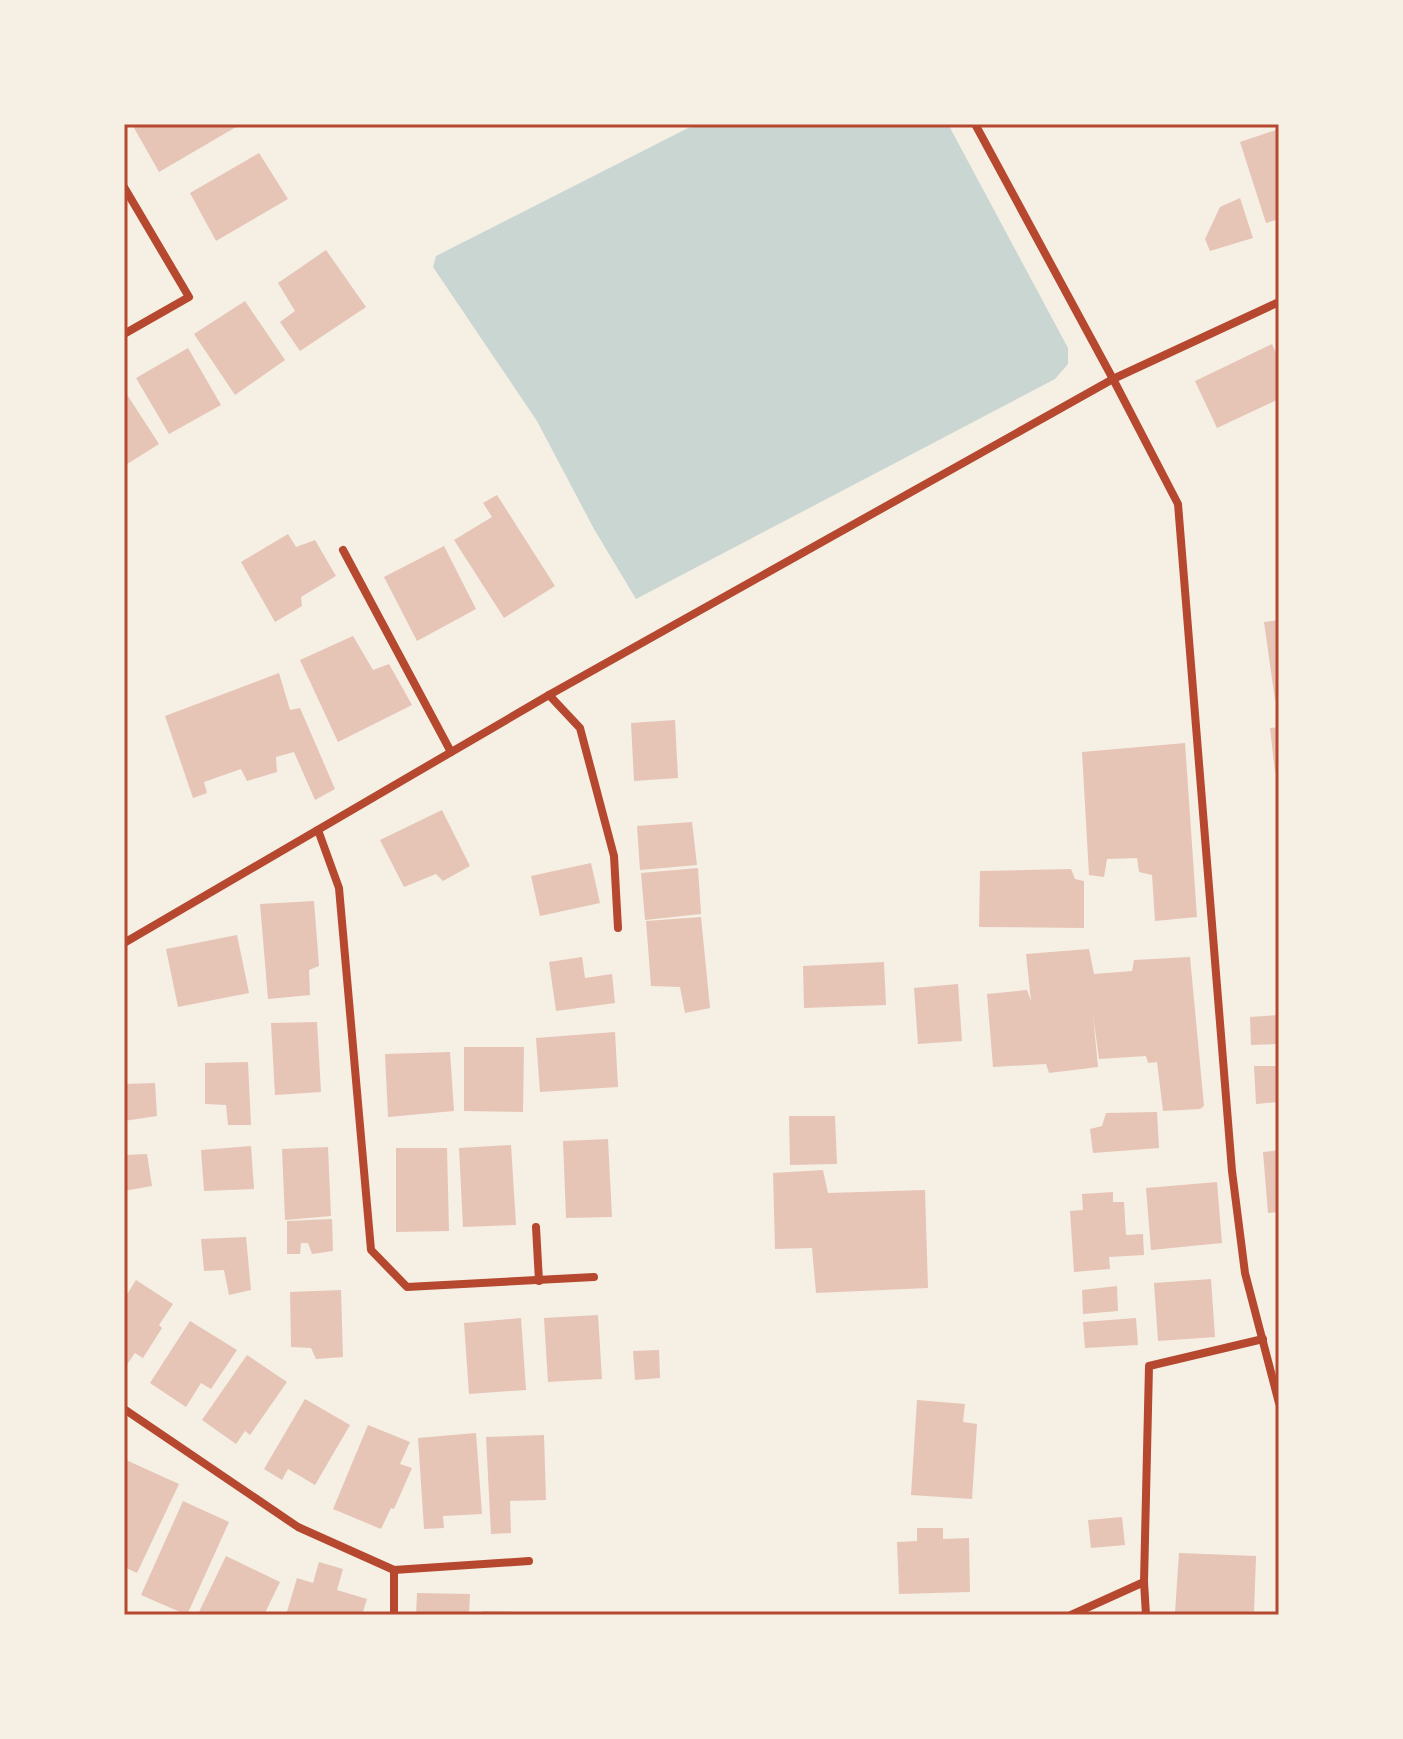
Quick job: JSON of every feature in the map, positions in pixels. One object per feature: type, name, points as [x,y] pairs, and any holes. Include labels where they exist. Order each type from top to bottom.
[{"type":"street","points":[[975,124],[1178,504],[1232,1171],[1245,1273],[1279,1403]]},
{"type":"street","points":[[124,187],[189,297],[124,334]]},
{"type":"street","points":[[124,943],[549,695],[1113,379],[1279,302]]},
{"type":"street","points":[[343,550],[451,752]]},
{"type":"street","points":[[549,695],[580,728],[614,856],[618,928]]},
{"type":"street","points":[[318,830],[339,888],[371,1250],[407,1287],[594,1277]]},
{"type":"street","points":[[536,1227],[539,1281]]},
{"type":"street","points":[[1146,1615],[1149,1366],[1263,1339]]},
{"type":"street","points":[[125,1412],[298,1527],[394,1570],[529,1561]]},
{"type":"street","points":[[394,1570],[394,1615]]},
{"type":"street","points":[[1071,1615],[1144,1582]]},
{"type":"shaded area","points":[[696,124],[948,124],[1068,348],[1068,364],[1055,379],[636,599],[594,529],[537,421],[433,267],[436,256]]},
{"type":"building","points":[[234,124],[236,127],[159,172],[133,126]]},
{"type":"building","points":[[1279,129],[1279,219],[1266,223],[1240,142]]},
{"type":"building","points":[[259,153],[288,199],[216,241],[190,193]]},
{"type":"building","points":[[1240,198],[1253,238],[1210,251],[1205,239],[1220,207]]},
{"type":"building","points":[[326,250],[366,307],[300,351],[280,322],[295,311],[278,283]]},
{"type":"building","points":[[245,301],[285,360],[235,395],[194,334]]},
{"type":"building","points":[[1272,344],[1279,359],[1279,399],[1217,428],[1195,381]]},
{"type":"building","points":[[188,348],[221,405],[169,434],[136,378]]},
{"type":"building","points":[[124,390],[159,444],[124,466]]},
{"type":"building","points":[[497,495],[555,586],[504,618],[454,540],[492,517],[483,503]]},
{"type":"building","points":[[288,534],[296,547],[315,540],[336,576],[301,597],[302,606],[275,622],[241,562]]},
{"type":"building","points":[[444,546],[476,609],[417,641],[384,577]]},
{"type":"building","points":[[1279,620],[1279,699],[1275,700],[1264,622]]},
{"type":"building","points":[[353,636],[373,670],[389,664],[412,705],[338,742],[300,660]]},
{"type":"building","points":[[279,673],[290,710],[300,708],[335,789],[315,800],[294,752],[276,757],[277,772],[247,781],[241,769],[204,782],[207,793],[193,798],[165,716]]},
{"type":"building","points":[[675,720],[678,778],[634,781],[631,723]]},
{"type":"building","points":[[1279,727],[1279,771],[1275,772],[1270,728]]},
{"type":"building","points":[[1185,743],[1197,917],[1155,921],[1152,875],[1139,872],[1137,858],[1107,859],[1104,877],[1089,875],[1082,752]]},
{"type":"building","points":[[442,810],[470,866],[443,881],[436,874],[404,887],[380,840]]},
{"type":"building","points":[[692,822],[697,865],[640,870],[637,826]]},
{"type":"building","points":[[591,863],[600,903],[540,916],[531,876]]},
{"type":"building","points":[[698,868],[701,914],[645,920],[641,873]]},
{"type":"building","points":[[1071,869],[1075,879],[1084,881],[1084,928],[979,927],[980,871]]},
{"type":"building","points":[[314,901],[319,966],[309,970],[310,995],[268,999],[260,904]]},
{"type":"building","points":[[701,917],[710,1008],[685,1013],[680,987],[651,986],[646,921]]},
{"type":"building","points":[[237,935],[249,993],[178,1007],[166,949]]},
{"type":"building","points":[[1089,949],[1094,974],[1132,971],[1134,960],[1190,957],[1204,1106],[1200,1109],[1163,1111],[1157,1062],[1148,1063],[1146,1056],[1099,1059],[1093,1015],[1098,1067],[1049,1073],[1046,1064],[993,1067],[987,994],[1027,990],[1031,1001],[1026,954]]},
{"type":"building","points":[[582,957],[585,978],[612,974],[615,1003],[556,1011],[549,962]]},
{"type":"building","points":[[884,962],[886,1005],[804,1008],[803,966]]},
{"type":"building","points":[[958,984],[962,1041],[918,1044],[914,988]]},
{"type":"building","points":[[1279,1015],[1279,1044],[1251,1045],[1250,1017]]},
{"type":"building","points":[[317,1022],[321,1092],[275,1095],[271,1023]]},
{"type":"building","points":[[615,1032],[618,1087],[540,1092],[536,1038]]},
{"type":"building","points":[[464,1047],[524,1047],[523,1112],[464,1111]]},
{"type":"building","points":[[450,1052],[454,1111],[388,1117],[385,1054]]},
{"type":"building","points":[[248,1062],[251,1125],[228,1125],[226,1105],[205,1104],[205,1063]]},
{"type":"building","points":[[1254,1066],[1279,1066],[1279,1102],[1256,1104]]},
{"type":"building","points":[[155,1083],[157,1116],[124,1121],[124,1084]]},
{"type":"building","points":[[1157,1112],[1159,1148],[1093,1153],[1090,1129],[1102,1126],[1106,1113]]},
{"type":"building","points":[[789,1116],[835,1116],[837,1164],[790,1165]]},
{"type":"building","points":[[608,1139],[612,1217],[566,1218],[563,1141]]},
{"type":"building","points":[[511,1145],[516,1225],[463,1227],[459,1148]]},
{"type":"building","points":[[251,1146],[254,1189],[204,1191],[201,1150]]},
{"type":"building","points":[[328,1147],[331,1216],[285,1220],[282,1149]]},
{"type":"building","points":[[396,1148],[447,1148],[449,1231],[396,1232]]},
{"type":"building","points":[[1279,1150],[1279,1212],[1268,1213],[1263,1152]]},
{"type":"building","points":[[147,1154],[152,1186],[124,1191],[124,1155]]},
{"type":"building","points":[[823,1170],[828,1193],[925,1190],[928,1288],[816,1293],[812,1248],[775,1249],[773,1173]]},
{"type":"building","points":[[1217,1182],[1222,1243],[1151,1250],[1146,1188]]},
{"type":"building","points":[[1113,1192],[1113,1202],[1124,1202],[1126,1235],[1143,1234],[1144,1255],[1109,1257],[1110,1269],[1074,1272],[1070,1211],[1083,1210],[1082,1194]]},
{"type":"building","points":[[332,1219],[333,1251],[312,1254],[308,1243],[301,1243],[300,1254],[287,1254],[287,1221]]},
{"type":"building","points":[[246,1237],[251,1290],[229,1295],[224,1270],[204,1271],[201,1239]]},
{"type":"building","points":[[1211,1279],[1215,1337],[1158,1341],[1154,1283]]},
{"type":"building","points":[[136,1280],[173,1304],[143,1358],[135,1353],[124,1369],[124,1299]]},
{"type":"building","points":[[1117,1286],[1118,1311],[1083,1314],[1082,1290]]},
{"type":"building","points":[[341,1290],[343,1357],[316,1359],[311,1348],[291,1347],[290,1292]]},
{"type":"building","points":[[598,1315],[602,1379],[548,1382],[544,1318]]},
{"type":"building","points":[[521,1318],[526,1390],[469,1394],[464,1323]]},
{"type":"building","points":[[1136,1318],[1138,1345],[1085,1348],[1083,1322]]},
{"type":"building","points":[[190,1321],[237,1350],[211,1389],[201,1383],[186,1407],[150,1383]]},
{"type":"building","points":[[659,1350],[660,1378],[635,1380],[633,1351]]},
{"type":"building","points":[[247,1355],[287,1382],[250,1435],[245,1431],[236,1444],[202,1420]]},
{"type":"building","points":[[305,1399],[350,1425],[315,1485],[288,1469],[282,1480],[264,1469]]},
{"type":"building","points":[[917,1400],[965,1404],[963,1422],[977,1424],[972,1499],[911,1495]]},
{"type":"building","points":[[368,1425],[410,1442],[400,1464],[412,1468],[394,1509],[391,1508],[381,1529],[333,1509]]},
{"type":"building","points":[[476,1433],[482,1514],[443,1516],[444,1528],[424,1529],[418,1438]]},
{"type":"building","points":[[544,1435],[546,1500],[510,1501],[511,1533],[491,1534],[486,1437]]},
{"type":"building","points":[[126,1460],[179,1484],[137,1573],[124,1567]]},
{"type":"building","points":[[183,1501],[229,1522],[187,1615],[141,1595]]},
{"type":"building","points":[[1122,1517],[1125,1545],[1091,1548],[1088,1520]]},
{"type":"building","points":[[917,1528],[943,1528],[943,1539],[969,1538],[970,1592],[899,1594],[897,1542],[917,1541]]},
{"type":"building","points":[[1179,1553],[1256,1556],[1254,1613],[1175,1612]]},
{"type":"building","points":[[226,1556],[280,1582],[264,1615],[205,1615],[199,1612]]},
{"type":"building","points":[[319,1562],[343,1569],[337,1590],[367,1599],[362,1615],[286,1615],[297,1578],[313,1583]]},
{"type":"building","points":[[417,1593],[470,1594],[469,1615],[416,1615]]},
{"type":"building","points":[[483,1611],[523,1612],[523,1615],[483,1615]]}]
